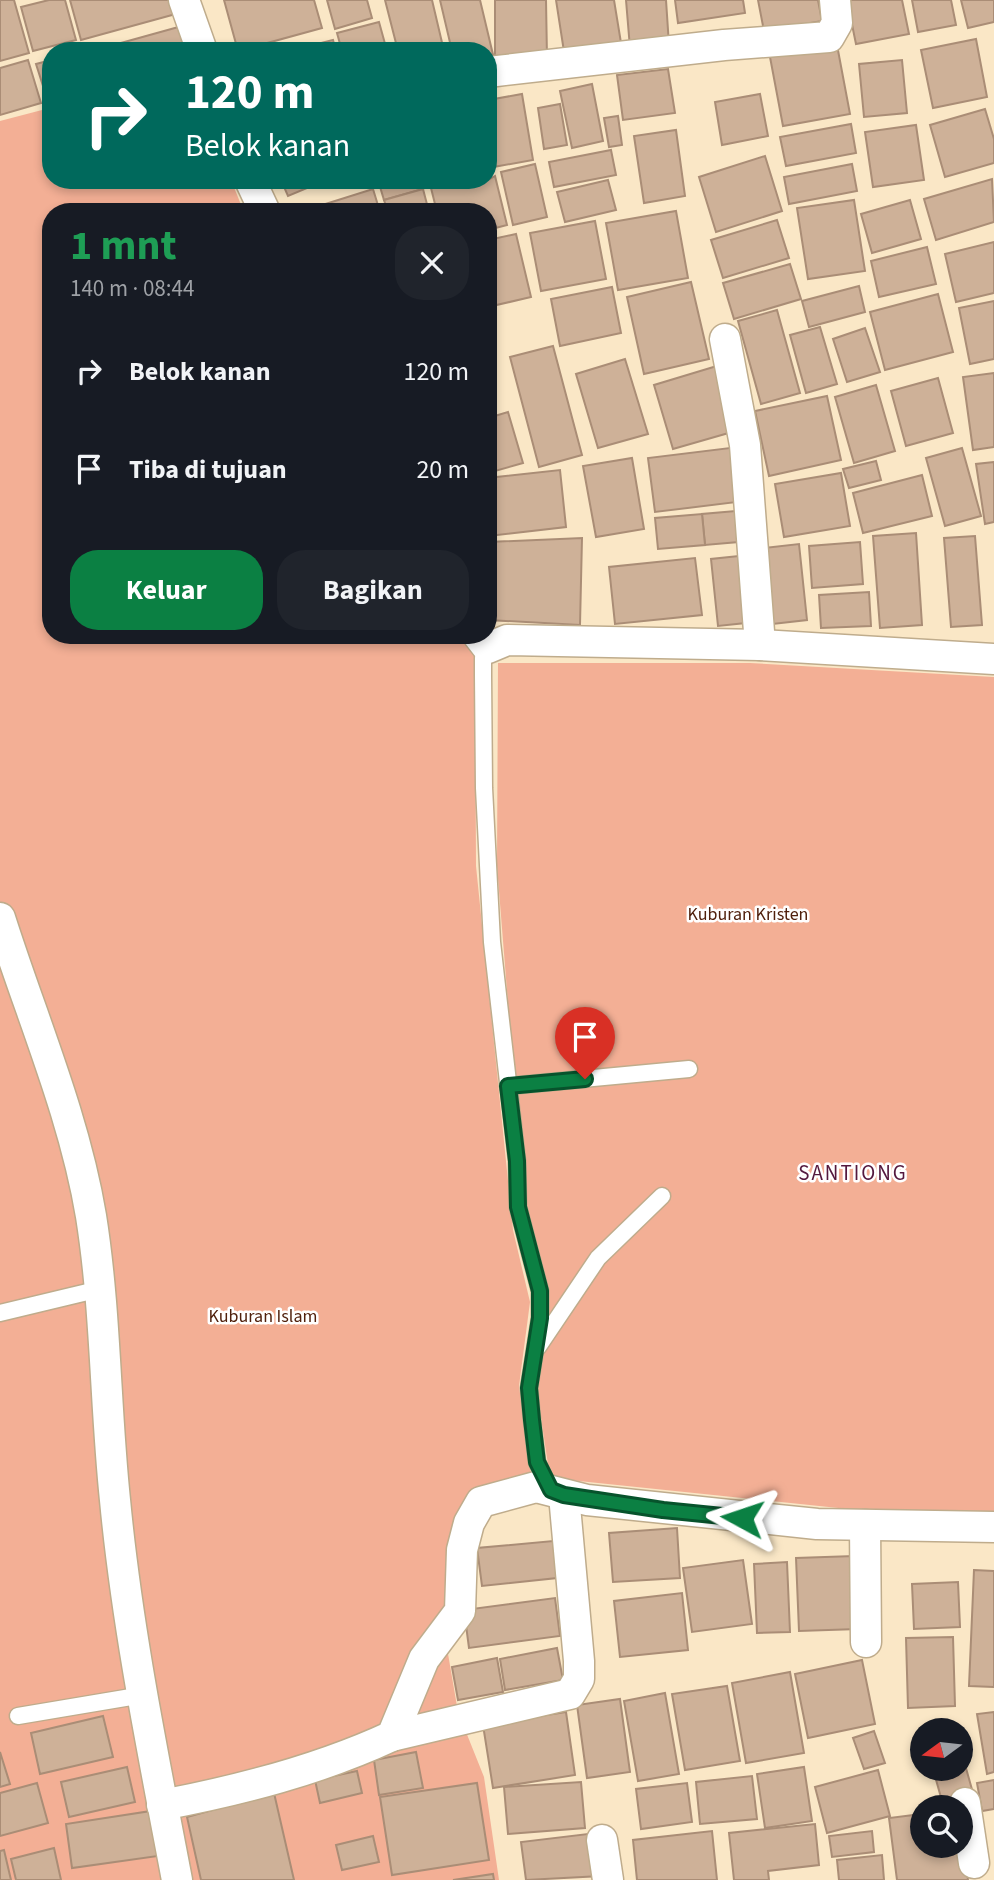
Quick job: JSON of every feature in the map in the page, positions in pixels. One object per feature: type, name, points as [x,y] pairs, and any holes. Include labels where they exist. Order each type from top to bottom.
[{"type":"street","points":[[184,0],[199,42]]},
{"type":"street","points":[[497,71],[724,45],[829,37],[837,23],[835,0]]},
{"type":"street","points":[[725,339],[746,445],[760,645]]},
{"type":"street","points":[[497,641],[760,645],[994,659]]},
{"type":"street","points":[[0,918],[61,1098],[90,1214],[100,1289],[114,1500],[143,1695],[177,1880]]},
{"type":"street","points":[[392,1736],[424,1659],[460,1611],[463,1549],[469,1523],[481,1502],[536,1487],[557,1493],[683,1512],[817,1524],[994,1527]]},
{"type":"street","points":[[162,1805],[266,1781],[349,1756],[392,1736],[570,1694],[576,1688],[579,1661],[557,1493]]},
{"type":"street","points":[[865,1525],[866,1642]]},
{"type":"street","points":[[973,1834],[982,1868]]},
{"type":"street","points":[[602,1840],[608,1880]]},
{"type":"lane","points":[[483,644],[484,788],[492,942],[517,1161],[518,1207],[540,1291],[540,1318],[529,1388],[537,1462],[557,1493]]},
{"type":"lane","points":[[508,1086],[689,1069]]},
{"type":"lane","points":[[533,1355],[598,1258],[662,1196]]},
{"type":"lane","points":[[0,1313],[100,1289]]},
{"type":"lane","points":[[18,1716],[143,1695]]},
{"type":"green space","name":"Kuburan Islam","points":[[42,110],[42,189],[235,189],[240,203],[42,203],[42,644],[470,644],[475,647],[476,866],[513,1230],[530,1302],[519,1386],[531,1476],[481,1493],[447,1648],[458,1712],[484,1777],[499,1880],[0,1880],[0,121]]},
{"type":"green space","name":"Kuburan Kristen","points":[[498,663],[750,663],[994,677],[994,1511],[867,1511],[550,1478],[537,1391],[546,1300],[526,1227],[497,866]]},
{"type":"building","points":[[0,0],[14,0],[29,53],[0,61]]},
{"type":"building","points":[[49,0],[65,0],[76,40],[42,42],[42,49],[33,51],[21,7]]},
{"type":"building","points":[[70,0],[180,0],[183,12],[81,40]]},
{"type":"building","points":[[224,0],[314,0],[322,28],[271,42],[236,42]]},
{"type":"building","points":[[327,0],[367,0],[372,18],[335,29]]},
{"type":"building","points":[[385,0],[432,0],[442,42],[396,42]]},
{"type":"building","points":[[440,0],[480,0],[490,42],[450,42]]},
{"type":"building","points":[[495,0],[546,0],[547,58],[497,59]]},
{"type":"building","points":[[556,0],[614,0],[622,49],[565,58]]},
{"type":"building","points":[[626,0],[666,0],[669,45],[630,48]]},
{"type":"building","points":[[675,0],[743,0],[745,13],[678,23]]},
{"type":"building","points":[[758,0],[818,0],[822,21],[764,31]]},
{"type":"building","points":[[847,0],[902,0],[909,34],[856,44]]},
{"type":"building","points":[[912,0],[951,0],[956,25],[918,32]]},
{"type":"building","points":[[961,0],[994,0],[994,22],[968,28]]},
{"type":"building","points":[[379,22],[385,42],[340,42],[337,33]]},
{"type":"building","points":[[182,26],[186,42],[124,42]]},
{"type":"building","points":[[976,39],[987,97],[933,108],[921,50]]},
{"type":"building","points":[[837,45],[850,114],[783,126],[770,57]]},
{"type":"building","points":[[28,60],[41,103],[0,115],[0,68]]},
{"type":"building","points":[[902,60],[907,113],[864,117],[859,64]]},
{"type":"building","points":[[42,62],[42,83],[36,64]]},
{"type":"building","points":[[668,69],[675,113],[623,120],[617,75]]},
{"type":"building","points":[[592,84],[603,141],[572,148],[560,91]]},
{"type":"building","points":[[522,94],[533,160],[497,166],[497,98]]},
{"type":"building","points":[[760,94],[768,136],[722,145],[715,102]]},
{"type":"building","points":[[560,104],[567,145],[544,149],[538,108]]},
{"type":"building","points":[[985,109],[994,139],[994,163],[945,177],[930,125]]},
{"type":"building","points":[[618,116],[622,145],[609,147],[604,118]]},
{"type":"building","points":[[851,124],[856,153],[786,166],[780,137]]},
{"type":"building","points":[[916,125],[924,180],[873,187],[865,132]]},
{"type":"building","points":[[676,130],[685,196],[644,203],[634,136]]},
{"type":"building","points":[[611,150],[616,175],[554,187],[549,162]]},
{"type":"building","points":[[765,156],[782,211],[716,232],[699,177]]},
{"type":"building","points":[[535,164],[547,217],[513,225],[501,172]]},
{"type":"building","points":[[852,164],[857,191],[789,204],[784,177]]},
{"type":"building","points":[[992,179],[994,222],[936,240],[924,199]]},
{"type":"building","points":[[608,180],[616,210],[565,222],[557,192]]},
{"type":"building","points":[[497,184],[507,225],[497,228],[497,203],[435,203],[431,189],[497,189]]},
{"type":"building","points":[[285,189],[305,189],[288,196]]},
{"type":"building","points":[[373,189],[377,203],[329,203]]},
{"type":"building","points":[[381,189],[423,189],[384,200]]},
{"type":"building","points":[[423,189],[427,203],[385,203],[384,200]]},
{"type":"building","points":[[854,200],[865,271],[808,279],[797,208]]},
{"type":"building","points":[[910,200],[921,239],[872,253],[861,214]]},
{"type":"building","points":[[676,211],[688,278],[618,290],[606,223]]},
{"type":"building","points":[[777,220],[789,258],[723,278],[711,240]]},
{"type":"building","points":[[595,221],[606,279],[541,291],[530,233]]},
{"type":"building","points":[[516,234],[531,297],[497,305],[497,238]]},
{"type":"building","points":[[994,242],[994,293],[956,302],[945,254]]},
{"type":"building","points":[[927,247],[936,284],[879,297],[871,261]]},
{"type":"building","points":[[790,264],[801,299],[734,319],[723,283]]},
{"type":"building","points":[[691,282],[709,359],[644,374],[627,297]]},
{"type":"building","points":[[859,286],[865,312],[809,327],[802,301]]},
{"type":"building","points":[[612,287],[621,333],[560,346],[551,299]]},
{"type":"building","points":[[938,294],[953,352],[885,370],[870,312]]},
{"type":"building","points":[[994,301],[994,359],[970,364],[959,308]]},
{"type":"building","points":[[777,310],[800,393],[761,404],[738,321]]},
{"type":"building","points":[[820,327],[837,384],[806,393],[790,335]]},
{"type":"building","points":[[865,328],[880,372],[847,382],[833,339]]},
{"type":"building","points":[[553,346],[582,455],[539,467],[510,357]]},
{"type":"building","points":[[625,359],[648,434],[598,448],[576,374]]},
{"type":"building","points":[[720,365],[739,430],[673,449],[654,385]]},
{"type":"building","points":[[994,373],[994,447],[973,450],[963,377]]},
{"type":"building","points":[[938,378],[953,433],[906,446],[891,391]]},
{"type":"building","points":[[876,385],[895,451],[854,463],[835,397]]},
{"type":"building","points":[[827,396],[841,460],[769,476],[755,411]]},
{"type":"building","points":[[508,412],[523,463],[497,470],[497,415]]},
{"type":"building","points":[[738,447],[745,501],[655,512],[648,458]]},
{"type":"building","points":[[962,448],[981,516],[945,526],[926,458]]},
{"type":"building","points":[[632,458],[644,529],[596,537],[583,466]]},
{"type":"building","points":[[876,461],[881,480],[849,488],[843,469]]},
{"type":"building","points":[[994,462],[994,522],[985,524],[976,464]]},
{"type":"building","points":[[560,470],[566,527],[497,535],[497,477]]},
{"type":"building","points":[[841,473],[850,526],[784,537],[775,484]]},
{"type":"building","points":[[922,475],[932,516],[863,533],[853,493]]},
{"type":"building","points":[[747,510],[750,541],[705,545],[702,514]]},
{"type":"building","points":[[702,514],[705,545],[658,549],[655,518]]},
{"type":"building","points":[[916,533],[922,625],[880,628],[873,536]]},
{"type":"building","points":[[975,536],[982,625],[951,627],[944,538]]},
{"type":"building","points":[[582,538],[580,625],[497,620],[497,542]]},
{"type":"building","points":[[860,542],[863,584],[812,588],[809,546]]},
{"type":"building","points":[[799,544],[807,620],[764,625],[756,549]]},
{"type":"building","points":[[748,555],[755,622],[718,626],[711,559]]},
{"type":"building","points":[[695,558],[702,615],[615,624],[609,567]]},
{"type":"building","points":[[869,592],[871,626],[821,628],[819,595]]},
{"type":"building","points":[[677,1528],[680,1578],[613,1582],[609,1533]]},
{"type":"building","points":[[553,1541],[557,1578],[482,1586],[477,1548]]},
{"type":"building","points":[[854,1556],[858,1629],[799,1631],[796,1558]]},
{"type":"building","points":[[743,1560],[752,1624],[692,1632],[683,1568]]},
{"type":"building","points":[[787,1562],[790,1632],[757,1633],[754,1564]]},
{"type":"building","points":[[974,1570],[994,1571],[994,1687],[969,1686]]},
{"type":"building","points":[[958,1582],[960,1627],[914,1629],[912,1584]]},
{"type":"building","points":[[682,1593],[688,1650],[620,1657],[614,1601]]},
{"type":"building","points":[[555,1598],[560,1636],[469,1648],[464,1610]]},
{"type":"building","points":[[953,1637],[955,1706],[908,1708],[906,1638]]},
{"type":"building","points":[[557,1648],[563,1680],[505,1690],[500,1659]]},
{"type":"building","points":[[497,1658],[503,1692],[458,1700],[452,1667]]},
{"type":"building","points":[[862,1660],[875,1724],[808,1738],[795,1674]]},
{"type":"building","points":[[790,1672],[804,1753],[746,1763],[732,1683]]},
{"type":"building","points":[[727,1686],[740,1761],[685,1770],[672,1694]]},
{"type":"building","points":[[665,1693],[679,1774],[638,1781],[624,1701]]},
{"type":"building","points":[[620,1699],[630,1772],[587,1778],[577,1705]]},
{"type":"building","points":[[566,1712],[575,1775],[493,1788],[483,1725]]},
{"type":"building","points":[[994,1712],[994,1772],[987,1774],[977,1714]]},
{"type":"building","points":[[103,1716],[113,1757],[40,1774],[31,1733]]},
{"type":"building","points":[[874,1731],[885,1763],[864,1769],[853,1738]]},
{"type":"building","points":[[0,1752],[10,1784],[0,1787]]},
{"type":"building","points":[[416,1752],[423,1788],[379,1795],[374,1760]]},
{"type":"building","points":[[127,1767],[135,1802],[69,1817],[61,1782]]},
{"type":"building","points":[[804,1767],[812,1821],[765,1828],[757,1774]]},
{"type":"building","points":[[878,1770],[890,1816],[827,1833],[815,1787]]},
{"type":"building","points":[[357,1771],[362,1793],[320,1803],[315,1780]]},
{"type":"building","points":[[752,1776],[757,1819],[700,1824],[696,1782]]},
{"type":"building","points":[[994,1780],[994,1809],[982,1811],[977,1783]]},
{"type":"building","points":[[581,1782],[585,1828],[508,1834],[504,1787]]},
{"type":"building","points":[[937,1782],[970,1782],[973,1793],[965,1795],[940,1795]]},
{"type":"building","points":[[37,1783],[48,1823],[0,1836],[0,1793]]},
{"type":"building","points":[[477,1783],[489,1860],[392,1875],[380,1797]]},
{"type":"building","points":[[687,1783],[692,1822],[641,1829],[636,1789]]},
{"type":"building","points":[[274,1793],[294,1880],[201,1880],[187,1817]]},
{"type":"building","points":[[151,1811],[158,1856],[72,1868],[66,1824]]},
{"type":"building","points":[[910,1815],[910,1858],[965,1858],[968,1880],[897,1880],[889,1818]]},
{"type":"building","points":[[815,1824],[819,1865],[768,1871],[769,1880],[734,1880],[729,1833]]},
{"type":"building","points":[[712,1831],[717,1880],[637,1880],[633,1840]]},
{"type":"building","points":[[872,1831],[874,1852],[832,1857],[829,1836]]},
{"type":"building","points":[[596,1833],[601,1876],[526,1880],[521,1842]]},
{"type":"building","points":[[373,1836],[379,1862],[342,1870],[336,1845]]},
{"type":"building","points":[[54,1848],[61,1880],[16,1880],[11,1859]]},
{"type":"building","points":[[4,1850],[11,1880],[0,1880],[0,1851]]},
{"type":"building","points":[[882,1855],[884,1880],[839,1880],[837,1860]]},
{"type":"building","points":[[493,1874],[494,1880],[453,1880]]},
{"type":"district","name":"SANTIONG","points":[[853,1173]]},
{"type":"route","points":[[585,1079],[508,1086],[517,1161],[518,1207],[540,1291],[540,1318],[529,1388],[537,1462],[551,1490],[564,1495],[663,1510],[742,1518]]}]
